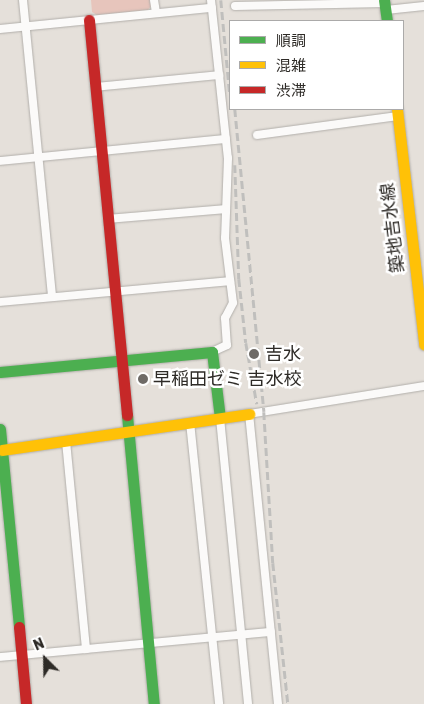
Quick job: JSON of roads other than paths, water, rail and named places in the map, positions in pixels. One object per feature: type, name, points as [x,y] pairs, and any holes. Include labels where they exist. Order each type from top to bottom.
[{"type":"street","points":[[23,0],[52,297]]},
{"type":"street","points":[[154,0],[156,13]]},
{"type":"street","points":[[0,29],[156,13],[212,4],[228,158],[225,238],[234,304],[225,318],[228,342],[223,349],[212,352],[0,372]]},
{"type":"street","points":[[235,6],[386,9],[424,6]]},
{"type":"street","points":[[89,20],[154,704]]},
{"type":"street","points":[[95,87],[219,75]]},
{"type":"street","points":[[257,135],[398,112]]},
{"type":"street","name":"築地吉水線","points":[[398,112],[422,306],[424,344]]},
{"type":"street","points":[[0,161],[226,139]]},
{"type":"street","points":[[108,219],[226,209]]},
{"type":"street","points":[[0,302],[230,281]]},
{"type":"street","points":[[212,352],[248,704]]},
{"type":"street","points":[[1,450],[249,414],[424,386]]},
{"type":"street","points":[[249,414],[278,704]]},
{"type":"street","points":[[190,422],[219,704]]},
{"type":"street","points":[[0,429],[5,538],[22,655],[26,704]]},
{"type":"street","points":[[66,441],[86,649]]},
{"type":"street","points":[[0,657],[271,632]]},
{"type":"railway","points":[[221,0],[229,84]]},
{"type":"railway","points":[[235,110],[264,412],[273,563],[288,704]]},
{"type":"railway","points":[[235,165],[239,279],[246,343],[257,404]]},
{"type":"place","name":"吉水","points":[[254,354]]},
{"type":"place","name":"早稲田ゼミ 吉水校","points":[[143,379]]}]
